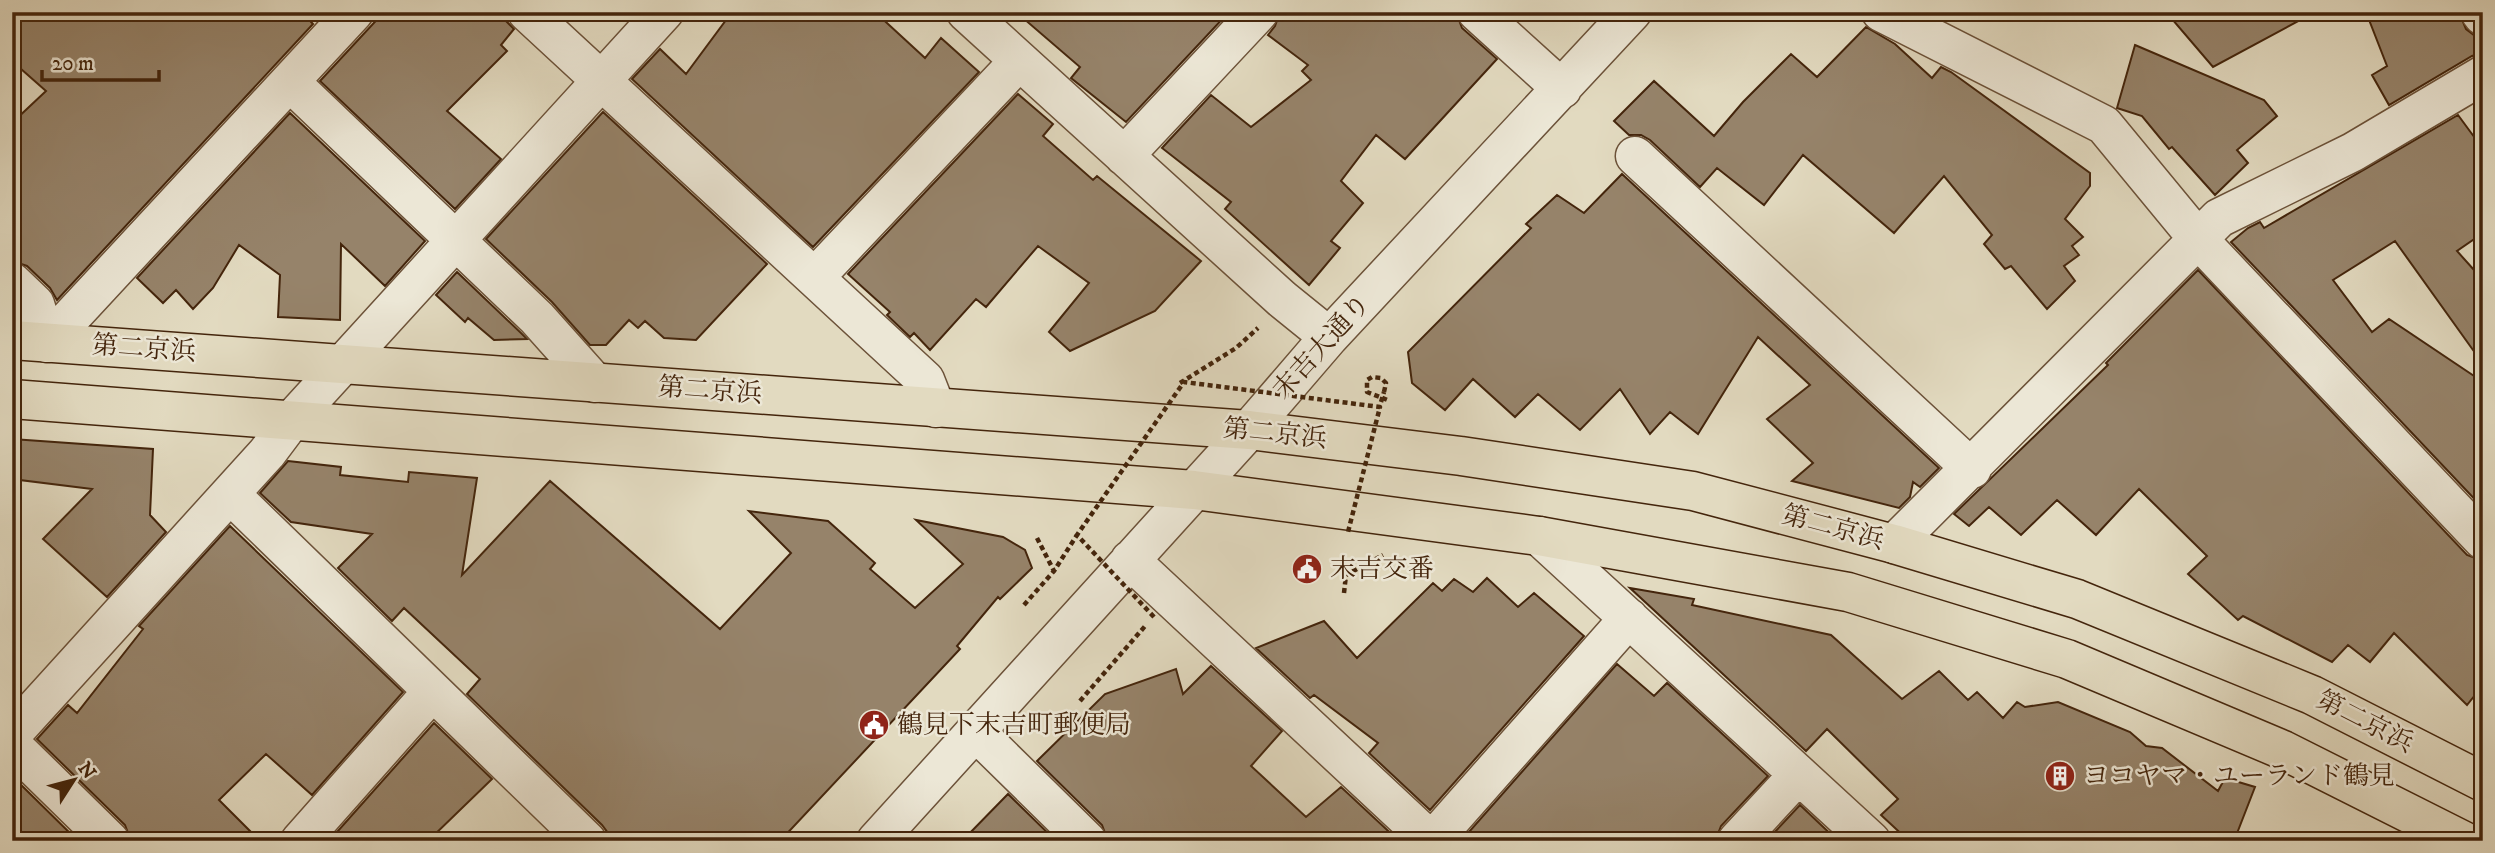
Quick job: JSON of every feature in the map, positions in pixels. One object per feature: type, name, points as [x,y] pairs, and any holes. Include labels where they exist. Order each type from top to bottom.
[{"type":"highway","name":"第二京浜","points":[[30,342],[1249,430],[1461,456],[1693,491],[1894,544],[2090,604],[2312,695],[2483,782]]},
{"type":"highway","points":[[12,399],[1194,490],[1539,536],[1848,592],[2067,659],[2283,750],[2463,841]]},
{"type":"street","points":[[30,342],[289,82],[354,12]]},
{"type":"street","points":[[527,12],[816,276],[925,380],[936,408]]},
{"type":"street","points":[[12,734],[230,494],[291,421],[604,81],[664,12]]},
{"type":"street","points":[[1124,156],[1259,12]]},
{"type":"street","points":[[1477,12],[1562,89]]},
{"type":"street","name":"末吉大通り","points":[[876,841],[1249,430],[1329,337],[1632,12]]},
{"type":"street","points":[[1881,12],[2104,125],[2198,239],[2483,540]]},
{"type":"street","points":[[969,13],[1282,299],[1329,337]]},
{"type":"street","points":[[816,276],[1019,61]]},
{"type":"street","points":[[1894,544],[1972,469],[2219,218],[2353,152],[2483,75]]},
{"type":"street","points":[[289,82],[537,318],[595,383]]},
{"type":"street","points":[[1635,156],[1972,469]]},
{"type":"street","points":[[12,282],[35,304],[30,342]]},
{"type":"street","points":[[230,494],[432,692],[564,833]]},
{"type":"street","points":[[1539,536],[1797,776],[1871,841]]},
{"type":"street","points":[[1130,560],[1431,841],[1629,618]]},
{"type":"street","points":[[300,841],[432,692]]},
{"type":"street","points":[[975,731],[1087,841]]},
{"type":"street","points":[[12,745],[110,841]]},
{"type":"street","points":[[1737,841],[1797,776]]},
{"type":"path","points":[[1024,605],[1054,571],[1184,382],[1253,335],[1265,319]]},
{"type":"path","points":[[1381,402],[1384,392],[1386,383],[1381,377],[1372,377],[1367,380],[1367,392],[1390,401]]},
{"type":"path","points":[[1184,382],[1380,407],[1348,532]]},
{"type":"path","points":[[1077,534],[1154,617],[1080,701]]},
{"type":"path","points":[[1037,538],[1054,571]]},
{"type":"path","points":[[1344,593],[1346,575],[1382,558],[1385,549]]},
{"type":"building","points":[[22,12],[302,12],[313,24],[57,300],[50,288],[27,266],[12,261],[12,123],[46,91],[12,61],[12,22]]},
{"type":"building","points":[[384,12],[497,12],[514,29],[501,45],[507,51],[447,111],[501,159],[455,209],[320,81]]},
{"type":"building","points":[[732,12],[875,12],[925,58],[941,38],[979,72],[813,247],[632,79],[660,49],[686,74]]},
{"type":"building","points":[[1016,12],[1229,12],[1126,122],[1071,78],[1080,67]]},
{"type":"building","points":[[1280,12],[1456,12],[1462,28],[1497,59],[1405,159],[1376,135],[1341,181],[1363,203],[1331,241],[1340,248],[1309,285],[1225,209],[1231,202],[1162,148],[1211,95],[1251,127],[1311,80],[1302,71],[1308,65],[1268,35]]},
{"type":"building","points":[[2166,12],[2315,12],[2213,67]]},
{"type":"building","points":[[2366,12],[2459,12],[2466,29],[2483,42],[2483,53],[2472,56],[2389,105],[2372,75],[2387,66]]},
{"type":"building","points":[[1866,27],[1895,44],[1932,78],[1941,67],[1951,72],[2090,173],[2090,186],[2065,219],[2083,237],[2072,246],[2079,255],[2064,266],[2075,281],[2047,309],[2011,266],[2005,269],[1984,244],[1992,235],[1944,176],[1894,233],[1803,155],[1764,205],[1717,168],[1700,187],[1650,140],[1641,135],[1629,135],[1614,121],[1654,81],[1714,136],[1743,102],[1791,54],[1817,77]]},
{"type":"building","points":[[2135,45],[2264,100],[2277,116],[2237,150],[2248,163],[2215,195],[2172,147],[2169,149],[2142,116],[2117,108]]},
{"type":"building","points":[[1018,94],[1053,124],[1043,136],[1093,180],[1097,176],[1201,261],[1155,311],[1070,351],[1049,332],[1089,283],[1038,246],[986,307],[976,299],[930,350],[914,333],[910,337],[887,315],[890,312],[848,274]]},
{"type":"building","points":[[603,112],[767,264],[696,340],[664,338],[645,321],[638,328],[629,320],[606,345],[590,345],[552,302],[486,239]]},
{"type":"building","points":[[290,113],[425,241],[385,286],[341,244],[340,320],[278,317],[280,275],[239,245],[213,288],[193,309],[176,290],[163,303],[137,278]]},
{"type":"building","points":[[2458,115],[2483,149],[2483,233],[2457,251],[2483,280],[2483,364],[2395,241],[2333,280],[2372,332],[2389,319],[2483,382],[2483,508],[2231,242],[2248,228],[2260,222],[2264,228]]},
{"type":"building","points":[[1622,174],[1939,468],[1920,487],[1913,482],[1910,497],[1899,508],[1792,481],[1813,463],[1767,419],[1810,385],[1758,337],[1698,434],[1670,412],[1650,434],[1620,389],[1580,430],[1538,394],[1515,417],[1473,379],[1445,410],[1412,383],[1408,352],[1531,228],[1526,224],[1557,195],[1584,213]]},
{"type":"building","points":[[2198,270],[2467,555],[2483,561],[2483,685],[2467,705],[2394,633],[2370,662],[2348,645],[2332,662],[2243,616],[2238,620],[2188,574],[2207,556],[2139,489],[2096,535],[2057,500],[2021,535],[1989,507],[1969,526],[1954,514],[2108,365],[2106,363]]},
{"type":"building","points":[[457,272],[527,339],[494,340],[468,318],[465,322],[436,295]]},
{"type":"building","points":[[12,439],[153,449],[150,515],[166,532],[107,597],[43,539],[92,489],[12,479]]},
{"type":"building","points":[[288,461],[341,467],[340,475],[408,482],[409,472],[477,478],[462,575],[550,481],[720,629],[791,553],[749,511],[828,521],[875,563],[870,569],[915,608],[963,564],[916,520],[1003,537],[1025,550],[1032,568],[1000,599],[998,597],[957,646],[960,649],[780,841],[614,841],[602,825],[467,694],[480,679],[404,608],[392,621],[338,568],[372,534],[291,522],[260,493]]},
{"type":"building","points":[[230,526],[403,692],[312,795],[266,754],[219,800],[260,841],[131,841],[125,825],[37,739],[68,705],[77,713],[143,629],[139,626]]},
{"type":"building","points":[[1487,578],[1518,607],[1534,593],[1584,636],[1430,810],[1369,753],[1378,743],[1314,695],[1310,698],[1256,648],[1324,621],[1357,658],[1433,583],[1442,591],[1454,579],[1473,592]]},
{"type":"building","points":[[1630,588],[1694,599],[1692,605],[1831,635],[1902,699],[1939,671],[1968,700],[1977,692],[2003,718],[2017,702],[2025,707],[2058,702],[2130,732],[2146,746],[2162,748],[2218,791],[2225,778],[2255,787],[2234,841],[1909,841],[1881,815],[1898,799],[1827,729],[1806,751]]},
{"type":"building","points":[[1617,664],[1654,696],[1667,683],[1768,776],[1721,826],[1716,839],[1461,841]]},
{"type":"building","points":[[1211,666],[1282,731],[1251,766],[1306,817],[1341,787],[1399,841],[1108,841],[1102,825],[1037,761],[1105,694],[1176,669],[1183,694]]},
{"type":"building","points":[[434,723],[492,779],[428,841],[329,841]]},
{"type":"building","points":[[12,776],[78,841],[12,841]]},
{"type":"building","points":[[1008,794],[1056,841],[962,841]]},
{"type":"building","points":[[1800,805],[1838,841],[1778,841],[1772,835]]},
{"type":"place","name":"末吉交番","points":[[1307,569]]},
{"type":"place","name":"鶴見下末吉町郵便局","points":[[874,725]]},
{"type":"place","name":"ヨコヤマ・ユーランド鶴見","points":[[2060,776]]}]
